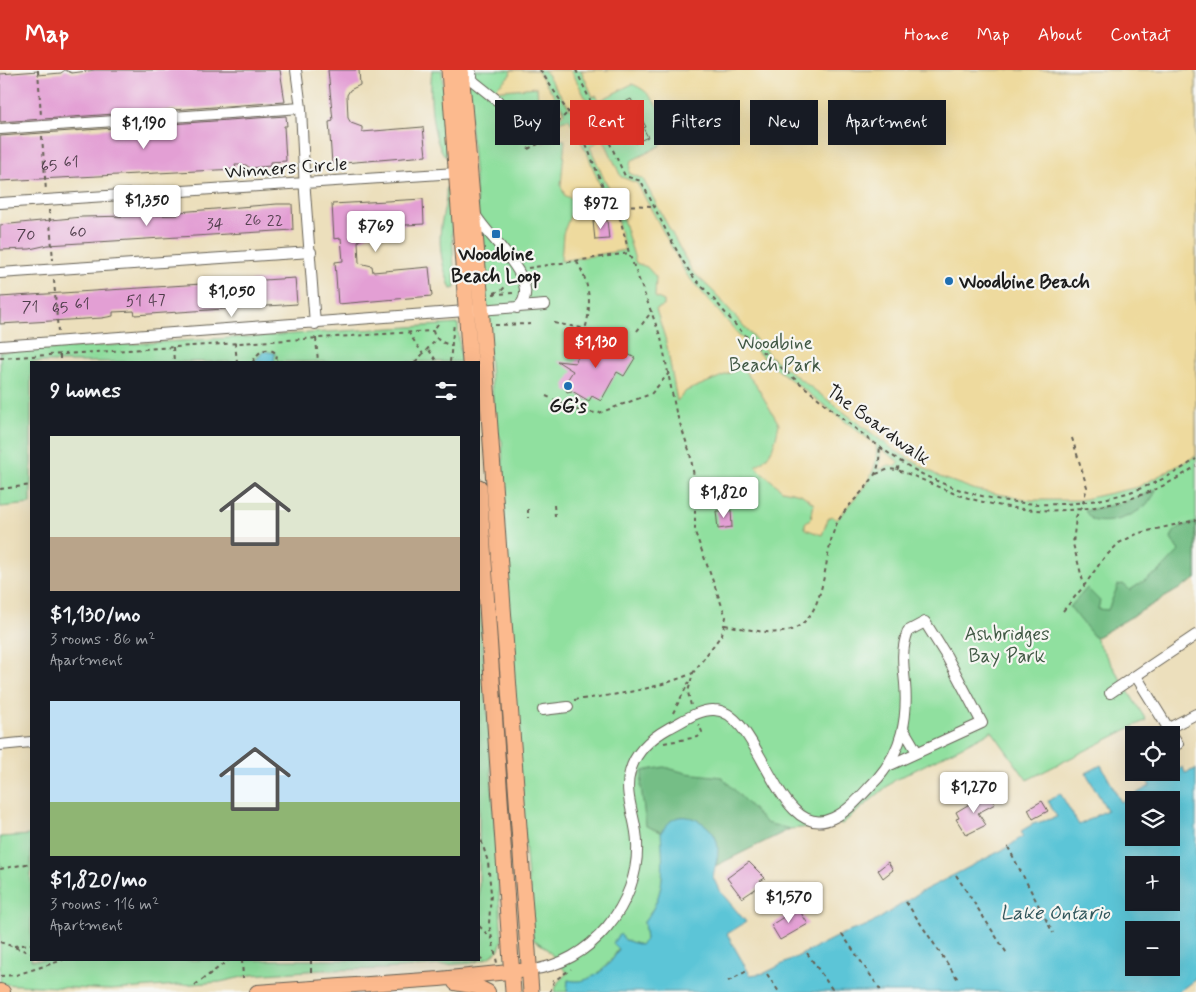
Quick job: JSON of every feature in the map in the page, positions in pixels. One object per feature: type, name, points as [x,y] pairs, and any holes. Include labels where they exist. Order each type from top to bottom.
[{"type":"highway","points":[[449,70],[470,361]]},
{"type":"highway","points":[[461,70],[482,311],[531,992]]},
{"type":"highway","points":[[480,502],[513,992]]},
{"type":"main road","points":[[257,992],[439,980],[530,970]]},
{"type":"main road","points":[[439,980],[478,987],[488,992]]},
{"type":"street","points":[[296,70],[301,108],[304,183],[311,252],[315,324]]},
{"type":"street","points":[[470,70],[473,81],[497,100]]},
{"type":"street","points":[[0,129],[301,108]]},
{"type":"street","name":"Winners Circle","points":[[0,204],[456,173]]},
{"type":"street","points":[[472,209],[478,222],[516,267],[524,281],[526,291],[524,299],[517,308]]},
{"type":"street","points":[[0,273],[311,252]]},
{"type":"street","points":[[0,346],[545,306]]},
{"type":"street","points":[[530,970],[544,969],[567,958],[591,943],[611,922],[621,908],[634,878],[637,862],[636,825],[629,793],[630,772],[641,750],[666,730],[708,710],[727,713],[736,720],[750,740],[789,804],[801,815],[818,821],[834,818],[855,803],[888,766],[904,730],[906,708],[903,645],[908,631],[925,622],[947,657],[982,723],[888,766]]},
{"type":"street","points":[[1110,693],[1196,635]]},
{"type":"street","points":[[1136,676],[1168,726]]},
{"type":"street","points":[[542,710],[568,704]]},
{"type":"street","points":[[1173,726],[1196,714]]},
{"type":"street","points":[[904,730],[916,752]]},
{"type":"street","points":[[0,745],[30,742]]},
{"type":"path","points":[[540,70],[570,116]]},
{"type":"path","name":"The Boardwalk","points":[[576,70],[590,100]]},
{"type":"path","points":[[528,149],[538,144],[568,112]]},
{"type":"path","points":[[585,145],[604,189],[615,204],[630,253],[661,338],[676,412],[693,468],[695,532],[699,548],[722,604],[725,625],[722,634],[693,673],[690,682],[688,692],[692,710]]},
{"type":"path","name":"The Boardwalk","points":[[611,145],[625,176],[641,181],[692,275],[744,335],[817,397],[901,461],[948,486],[989,497],[1047,505],[1084,503],[1114,497],[1142,488],[1196,459]]},
{"type":"path","points":[[615,204],[654,206]]},
{"type":"path","points":[[524,268],[630,253]]},
{"type":"path","points":[[554,323],[582,328],[586,326],[590,298],[586,281],[577,262]]},
{"type":"path","points":[[513,279],[502,290],[490,293],[517,293]]},
{"type":"path","points":[[637,331],[652,311]]},
{"type":"path","points":[[433,331],[438,323]]},
{"type":"path","points":[[492,323],[496,327],[533,324]]},
{"type":"path","points":[[450,361],[454,326]]},
{"type":"path","points":[[0,358],[433,331]]},
{"type":"path","points":[[433,331],[437,339],[453,346]]},
{"type":"path","points":[[408,332],[423,354]]},
{"type":"path","points":[[316,338],[318,361]]},
{"type":"path","points":[[416,361],[437,339]]},
{"type":"path","points":[[235,343],[238,361]]},
{"type":"path","points":[[173,347],[174,361]]},
{"type":"path","points":[[59,348],[60,361]]},
{"type":"path","points":[[254,361],[258,353],[266,349],[277,354],[276,361]]},
{"type":"path","points":[[428,349],[436,361]]},
{"type":"path","points":[[546,396],[582,412],[599,413],[651,394],[669,373]]},
{"type":"path","points":[[1072,438],[1087,487],[1084,503],[1076,516],[1073,544],[1084,586]]},
{"type":"path","points":[[876,474],[880,445]]},
{"type":"path","points":[[897,470],[901,461]]},
{"type":"path","points":[[725,625],[781,632],[796,627],[809,617],[818,598],[835,529],[846,508],[876,474],[889,469],[897,470],[940,489],[990,504],[1047,512],[1080,510],[1142,495],[1170,482],[1196,466]]},
{"type":"path","points":[[0,489],[30,485]]},
{"type":"path","points":[[554,505],[555,516]]},
{"type":"path","points":[[528,509],[528,518]]},
{"type":"path","points":[[1063,611],[1103,559],[1119,543],[1139,533],[1196,520]]},
{"type":"path","points":[[568,704],[654,687],[693,673]]},
{"type":"path","points":[[666,730],[690,682]]},
{"type":"path","points":[[480,836],[488,862],[490,878],[489,924],[496,952]]},
{"type":"path","points":[[1008,847],[1053,933]]},
{"type":"path","points":[[0,870],[30,863]]},
{"type":"path","points":[[956,875],[1008,956]]},
{"type":"path","points":[[906,902],[959,981]]},
{"type":"path","points":[[480,927],[492,939]]},
{"type":"path","points":[[842,934],[882,992]]},
{"type":"path","points":[[0,942],[30,953]]},
{"type":"path","points":[[11,946],[30,944]]},
{"type":"path","points":[[808,953],[834,992]]},
{"type":"path","points":[[480,959],[485,962]]},
{"type":"path","points":[[0,976],[16,975],[60,961]]},
{"type":"path","points":[[195,985],[228,961]]},
{"type":"path","points":[[242,961],[243,978]]},
{"type":"path","points":[[311,961],[311,972]]},
{"type":"path","points":[[728,981],[746,971]]},
{"type":"path","points":[[767,974],[779,992]]},
{"type":"green space","points":[[432,70],[442,70],[446,157],[437,140],[432,116]]},
{"type":"green space","name":"Woodbine Beach Park","points":[[474,70],[1196,70],[1196,579],[1095,638],[1146,720],[1134,726],[1125,726],[1125,731],[1027,780],[992,731],[895,780],[842,824],[790,829],[715,866],[663,861],[662,878],[657,901],[644,922],[646,939],[640,945],[625,940],[609,963],[595,976],[587,980],[568,980],[567,992],[554,992],[558,982],[567,973],[546,948],[533,939],[507,623],[502,441],[495,428],[467,83]]},
{"type":"green space","points":[[446,187],[450,192],[455,288],[451,289],[444,266],[440,242]]},
{"type":"green space","points":[[458,324],[461,361],[30,361],[30,504],[0,507],[0,352]]},
{"type":"green space","points":[[1156,490],[1153,497],[1140,510],[1113,521],[1096,521],[1085,511],[1123,503]]},
{"type":"green space","points":[[1196,523],[1196,579],[1095,638],[1070,607],[1087,588],[1100,601],[1098,609],[1108,610],[1118,585],[1123,584],[1130,590],[1161,570],[1179,551],[1171,539],[1174,532],[1184,526]]},
{"type":"green space","points":[[480,598],[502,941],[499,949],[490,957],[480,960]]},
{"type":"green space","points":[[664,767],[686,773],[722,777],[766,823],[790,829],[715,866],[718,858],[673,819],[661,832],[646,826],[641,786],[643,771]]},
{"type":"green space","points":[[30,835],[30,961],[478,961],[384,969],[321,970],[251,975],[220,982],[110,990],[0,984],[0,837]]},
{"type":"sand","points":[[511,70],[537,70],[557,100],[538,100],[537,87],[493,91],[510,75]]},
{"type":"sand","points":[[544,70],[571,70],[586,100],[570,100],[570,109]]},
{"type":"sand","name":"Woodbine Beach","points":[[581,70],[1196,70],[1196,456],[1138,487],[1079,500],[1031,500],[976,490],[940,477],[894,450],[771,357],[714,292],[692,271],[643,179],[629,173],[631,161],[661,145],[740,145],[740,100],[654,100],[654,102],[646,92],[632,84],[601,100],[598,100],[596,95],[593,97]]},
{"type":"sand","points":[[560,104],[563,109],[564,113],[560,118]]},
{"type":"sand","points":[[569,119],[570,121],[570,145],[583,145],[588,155],[602,191],[614,208],[625,250],[561,261],[563,234],[570,216],[573,199],[565,196],[561,186],[565,140],[560,140],[561,121]]},
{"type":"sand","points":[[593,145],[606,145],[621,177],[637,183],[686,274],[740,336],[770,364],[876,445],[874,467],[865,486],[837,520],[832,516],[828,519],[822,535],[805,529],[805,523],[811,518],[814,504],[801,494],[782,490],[755,466],[769,454],[779,424],[756,385],[742,368],[686,391],[677,401],[666,341],[656,309],[664,306],[664,301],[655,297],[656,277],[647,267],[636,263],[618,202],[604,179],[590,147]]},
{"type":"sand","points":[[881,449],[899,462],[896,466],[889,465],[879,470]]},
{"type":"water","points":[[264,351],[275,353],[274,361],[255,361]]},
{"type":"water","name":"Lake Ontario","points":[[1101,765],[1121,802],[1125,800],[1125,846],[1180,846],[1180,791],[1141,791],[1150,786],[1147,781],[1180,781],[1180,769],[1183,767],[1185,773],[1196,769],[1196,979],[1178,992],[567,992],[568,980],[584,980],[605,968],[619,949],[613,943],[620,934],[625,940],[640,945],[646,939],[644,922],[657,901],[662,879],[661,832],[671,821],[678,817],[691,818],[704,824],[716,839],[718,854],[713,877],[719,890],[746,922],[727,934],[750,975],[765,973],[842,934],[871,924],[919,893],[1008,847],[1023,836],[1021,831],[1033,824],[1057,817],[1048,801],[1060,793],[1079,825],[1107,810],[1086,773]]},
{"type":"building","points":[[65,70],[72,73],[95,70],[280,70],[285,102],[0,122],[0,74],[38,71],[38,75],[61,73]]},
{"type":"building","points":[[328,70],[359,70],[360,85],[350,90],[347,95],[348,118],[351,123],[362,127],[362,132],[423,127],[426,156],[332,164],[329,122],[333,121]]},
{"type":"building","points":[[286,116],[287,126],[284,126],[286,161],[270,162],[270,166],[250,168],[246,165],[235,165],[236,169],[0,181],[0,136]]},
{"type":"building","points":[[644,130],[648,137],[644,139]]},
{"type":"building","points":[[423,199],[424,224],[370,227],[371,234],[358,241],[359,263],[372,266],[373,272],[429,267],[432,296],[338,304],[335,262],[343,261],[341,238],[334,239],[332,204]]},
{"type":"building","points":[[292,204],[293,230],[48,245],[30,249],[0,250],[0,225],[82,217],[178,215],[178,212]]},
{"type":"building","points":[[607,220],[609,239],[595,240],[593,221]]},
{"type":"building","points":[[295,278],[297,304],[135,315],[134,311],[113,312],[113,316],[102,318],[0,324],[0,297]]},
{"type":"building","points":[[588,335],[617,352],[619,349],[635,358],[624,376],[617,372],[601,401],[592,396],[589,401],[572,391],[567,392],[564,385],[573,371],[557,361],[575,363]]},
{"type":"building","points":[[731,510],[732,527],[718,529],[716,511]]},
{"type":"building","points":[[988,793],[995,804],[978,813],[986,825],[966,835],[956,819],[959,818],[956,812]]},
{"type":"building","points":[[1042,801],[1048,811],[1033,819],[1028,809]]},
{"type":"building","points":[[749,862],[765,878],[760,881],[763,884],[742,898],[727,878]]},
{"type":"building","points":[[888,862],[893,870],[883,878],[878,870]]},
{"type":"building","points":[[798,908],[808,924],[780,940],[771,925]]},
{"type":"place","name":"Woodbine Beach Loop","points":[[496,234]]},
{"type":"place","name":"Woodbine Beach","points":[[949,281]]},
{"type":"place","name":"GG’s","points":[[568,386]]},
{"type":"park label","name":"Ashbridges Bay Park","points":[[1007,644]]}]
